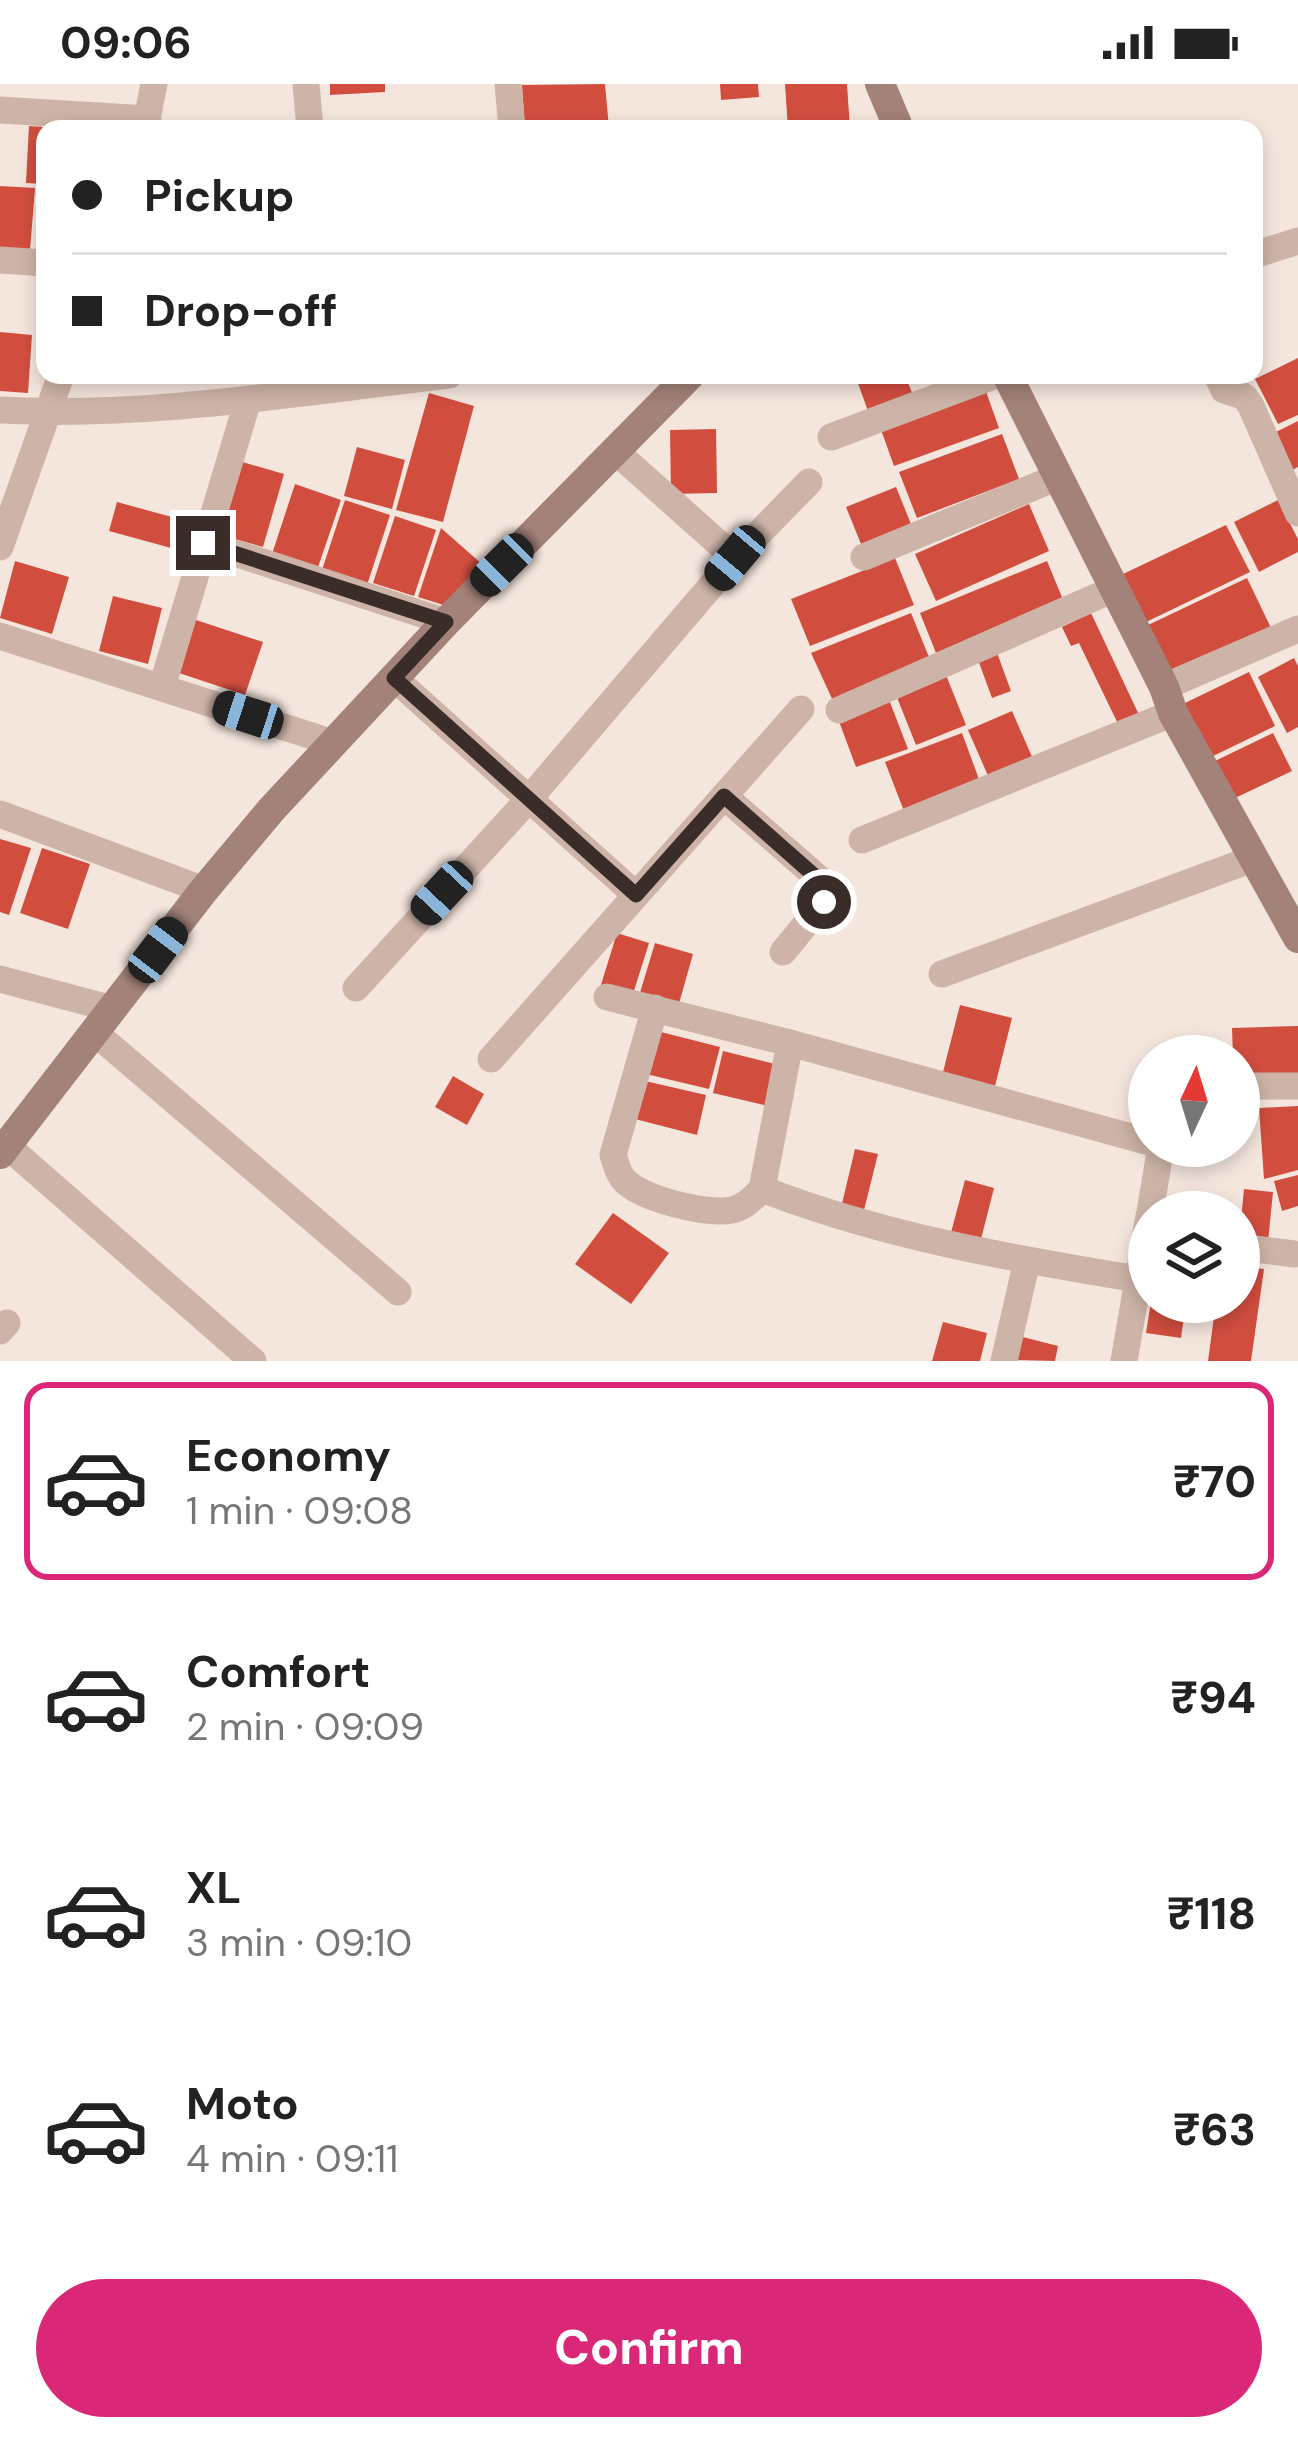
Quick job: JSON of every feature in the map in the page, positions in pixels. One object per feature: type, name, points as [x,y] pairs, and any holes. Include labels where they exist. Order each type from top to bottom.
[{"type":"street","points":[[148,120],[154,84]]},
{"type":"street","points":[[306,84],[309,120]]},
{"type":"street","points":[[508,84],[511,120]]},
{"type":"street","points":[[880,84],[895,120]]},
{"type":"street","points":[[0,110],[105,120]]},
{"type":"street","points":[[1263,252],[1298,241]]},
{"type":"street","points":[[0,260],[36,262]]},
{"type":"street","points":[[0,547],[58,384]]},
{"type":"street","points":[[0,410],[48,412],[248,400],[325,384]]},
{"type":"street","points":[[253,1361],[3,1150],[204,890],[334,742],[682,384]]},
{"type":"street","points":[[831,437],[972,384]]},
{"type":"street","points":[[1012,384],[1168,700],[1298,938]]},
{"type":"street","points":[[1221,384],[1251,406],[1298,513]]},
{"type":"street","points":[[161,687],[248,400]]},
{"type":"street","points":[[615,451],[735,558]]},
{"type":"street","points":[[864,557],[1058,477]]},
{"type":"street","points":[[356,988],[529,799],[735,558],[808,482]]},
{"type":"street","points":[[203,543],[446,622]]},
{"type":"street","points":[[839,710],[1114,589]]},
{"type":"street","points":[[862,840],[1168,700],[1298,629]]},
{"type":"street","points":[[0,636],[334,742]]},
{"type":"street","points":[[394,678],[636,895]]},
{"type":"street","points":[[491,1059],[801,709]]},
{"type":"street","points":[[724,796],[824,888],[824,902],[783,952]]},
{"type":"street","points":[[0,814],[204,890]]},
{"type":"street","points":[[942,974],[1255,858]]},
{"type":"street","points":[[0,979],[104,1020],[398,1292]]},
{"type":"street","points":[[607,997],[790,1042],[1128,1136]]},
{"type":"street","points":[[655,1008],[613,1155],[621,1178],[639,1193],[719,1211],[735,1210],[762,1189],[790,1042]]},
{"type":"street","points":[[1260,1086],[1298,1086]]},
{"type":"street","points":[[762,1189],[831,1216],[1027,1261],[1128,1278]]},
{"type":"street","points":[[1260,1250],[1294,1254]]},
{"type":"street","points":[[1004,1361],[1027,1261]]},
{"type":"street","points":[[1124,1361],[1130,1323]]},
{"type":"building","points":[[330,84],[385,84],[385,92],[330,95]]},
{"type":"building","points":[[605,84],[608,120],[524,120],[522,85]]},
{"type":"building","points":[[720,84],[758,84],[759,97],[721,100]]},
{"type":"building","points":[[785,84],[847,84],[849,120],[787,120]]},
{"type":"building","points":[[29,126],[36,126],[36,184],[26,183]]},
{"type":"building","points":[[0,186],[35,188],[30,250],[0,247]]},
{"type":"building","points":[[0,332],[32,335],[28,393],[0,391]]},
{"type":"building","points":[[1298,358],[1298,415],[1278,424],[1258,384],[1263,384],[1263,375]]},
{"type":"building","points":[[858,384],[909,384],[913,395],[868,411]]},
{"type":"building","points":[[984,386],[999,428],[894,466],[879,424]]},
{"type":"building","points":[[429,393],[474,406],[443,522],[396,510]]},
{"type":"building","points":[[1298,421],[1298,467],[1287,473],[1268,436]]},
{"type":"building","points":[[716,429],[717,493],[671,494],[670,430]]},
{"type":"building","points":[[1002,434],[1019,479],[917,518],[899,472]]},
{"type":"building","points":[[357,447],[405,460],[392,509],[344,496]]},
{"type":"building","points":[[239,461],[284,474],[263,547],[217,534]]},
{"type":"building","points":[[295,484],[341,500],[316,573],[271,557]]},
{"type":"building","points":[[896,487],[911,524],[861,544],[846,507]]},
{"type":"building","points":[[345,500],[390,515],[367,585],[322,570]]},
{"type":"building","points":[[1278,500],[1298,539],[1298,552],[1259,572],[1234,522]]},
{"type":"building","points":[[117,502],[190,522],[182,551],[109,531]]},
{"type":"building","points":[[1029,504],[1049,551],[936,601],[915,554]]},
{"type":"building","points":[[395,516],[436,530],[414,596],[373,583]]},
{"type":"building","points":[[1226,525],[1250,572],[1144,623],[1121,575]]},
{"type":"building","points":[[441,528],[483,565],[450,607],[418,597]]},
{"type":"building","points":[[895,558],[914,605],[810,646],[791,599]]},
{"type":"building","points":[[15,561],[69,577],[52,634],[0,618]]},
{"type":"building","points":[[1047,561],[1064,602],[936,653],[920,613]]},
{"type":"building","points":[[1247,578],[1272,630],[1172,679],[1146,626]]},
{"type":"building","points":[[113,596],[162,608],[148,664],[99,651]]},
{"type":"building","points":[[911,613],[931,662],[834,703],[811,653]]},
{"type":"building","points":[[1091,613],[1141,719],[1120,728],[1079,643],[1071,646],[1062,627]]},
{"type":"building","points":[[190,618],[263,642],[245,695],[173,671]]},
{"type":"building","points":[[996,650],[1011,691],[992,698],[977,657]]},
{"type":"building","points":[[1294,658],[1298,727],[1287,733],[1258,677]]},
{"type":"building","points":[[1249,672],[1275,726],[1209,758],[1183,704]]},
{"type":"building","points":[[946,675],[966,725],[916,745],[896,695]]},
{"type":"building","points":[[888,697],[908,749],[856,767],[837,716]]},
{"type":"building","points":[[1012,711],[1033,759],[989,778],[968,730]]},
{"type":"building","points":[[962,733],[980,782],[904,811],[885,762]]},
{"type":"building","points":[[1273,733],[1292,771],[1233,799],[1215,761]]},
{"type":"building","points":[[0,839],[31,848],[9,915],[0,912]]},
{"type":"building","points":[[42,848],[90,864],[68,929],[20,913]]},
{"type":"building","points":[[617,933],[649,943],[632,997],[600,988]]},
{"type":"building","points":[[655,943],[693,954],[678,1007],[639,996]]},
{"type":"building","points":[[960,1005],[1012,1018],[993,1094],[941,1080]]},
{"type":"building","points":[[1298,1026],[1298,1081],[1260,1082],[1260,1035],[1232,1035],[1232,1028]]},
{"type":"building","points":[[657,1031],[720,1047],[709,1089],[646,1074]]},
{"type":"building","points":[[723,1051],[779,1065],[768,1106],[713,1093]]},
{"type":"building","points":[[453,1076],[484,1094],[467,1125],[435,1107]]},
{"type":"building","points":[[645,1081],[706,1095],[697,1135],[635,1119]]},
{"type":"building","points":[[1298,1106],[1298,1170],[1264,1179],[1260,1108]]},
{"type":"building","points":[[855,1149],[878,1154],[862,1218],[840,1212]]},
{"type":"building","points":[[1298,1175],[1298,1206],[1282,1211],[1274,1181]]},
{"type":"building","points":[[965,1180],[994,1188],[979,1247],[949,1240]]},
{"type":"building","points":[[1244,1189],[1273,1192],[1268,1242],[1260,1241],[1260,1191]]},
{"type":"building","points":[[613,1213],[669,1253],[631,1304],[575,1264]]},
{"type":"building","points":[[943,1322],[987,1333],[980,1361],[932,1361]]},
{"type":"building","points":[[1148,1323],[1183,1323],[1181,1338],[1146,1333]]},
{"type":"building","points":[[1213,1323],[1256,1323],[1251,1361],[1208,1361]]},
{"type":"building","points":[[1019,1336],[1058,1346],[1055,1361],[1013,1360]]},
{"type":"route","points":[[203,543],[446,622],[394,678],[636,895],[724,796],[817,878],[824,888],[824,902]]}]
